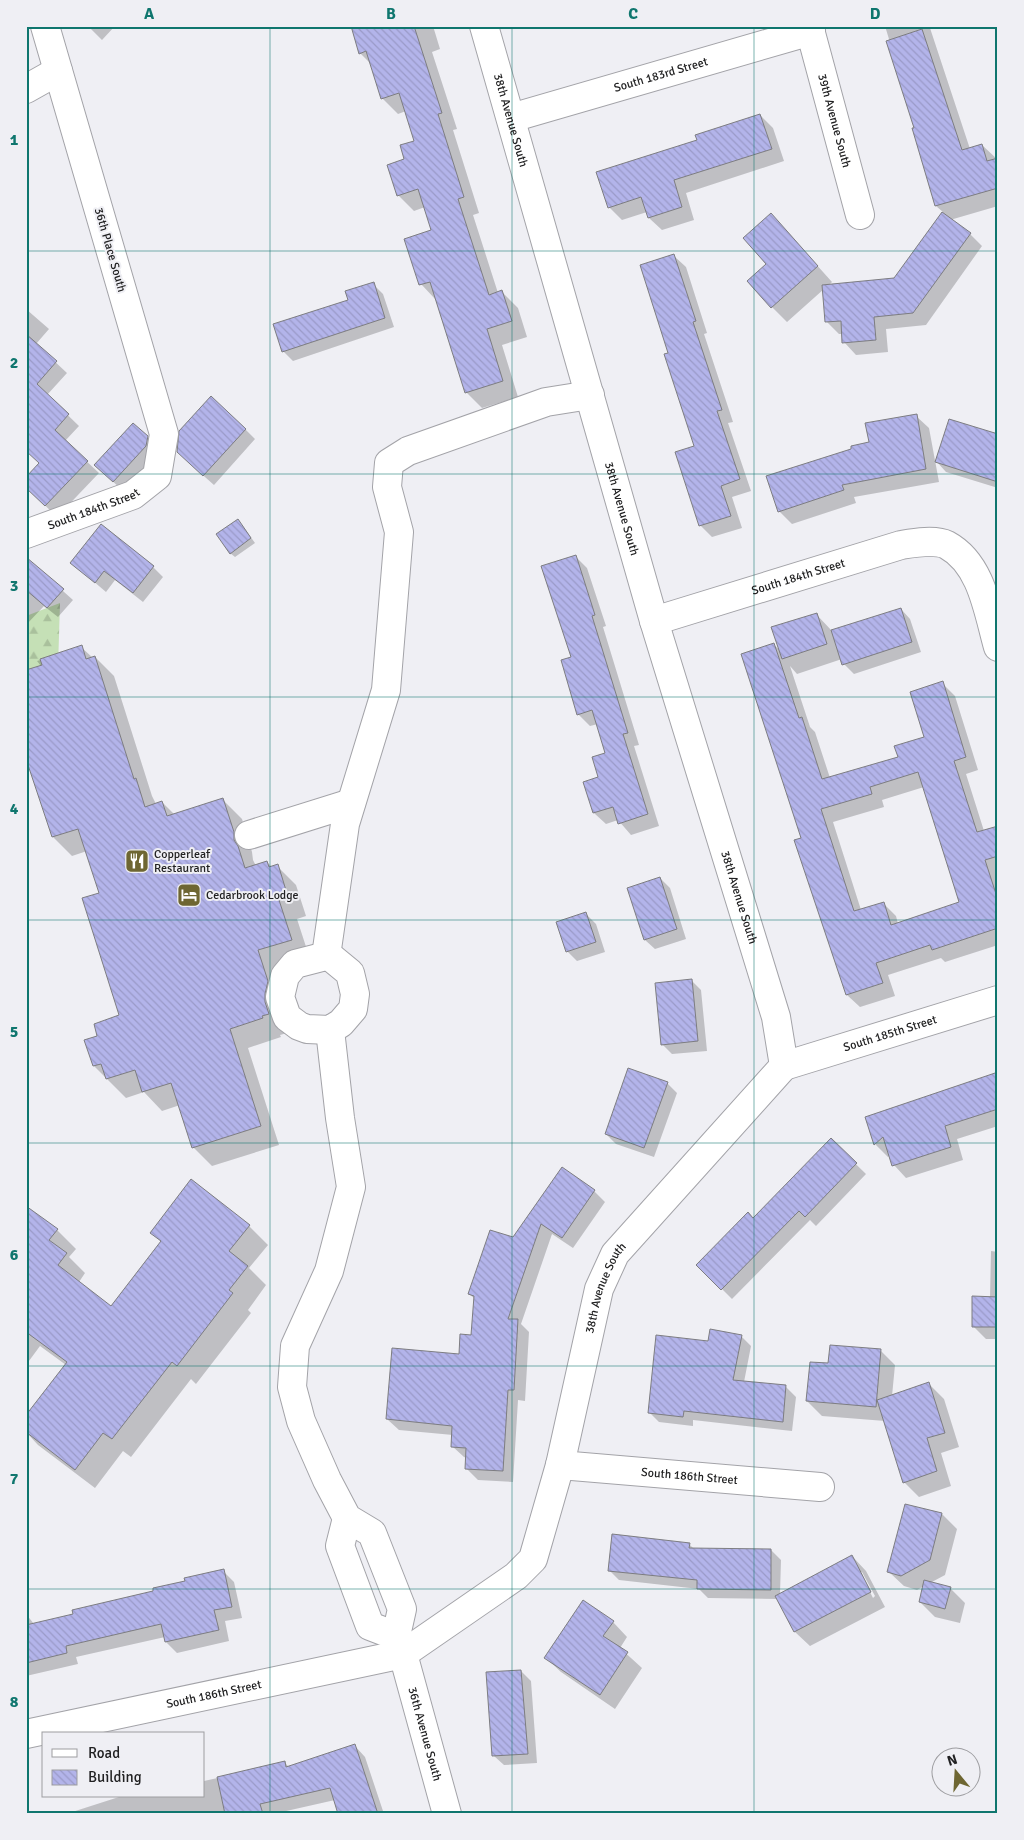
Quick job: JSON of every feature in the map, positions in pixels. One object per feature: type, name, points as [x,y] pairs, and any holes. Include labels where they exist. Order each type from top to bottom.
[{"type":"street","name":"36th Place South","points":[[45,26],[164,434],[157,476]]},
{"type":"street","name":"38th Avenue South","points":[[400,1645],[516,1576],[533,1560],[560,1465],[599,1288],[615,1254],[784,1066],[776,1017],[654,621],[484,26]]},
{"type":"street","name":"South 183rd Street","points":[[511,118],[810,29]]},
{"type":"street","name":"39th Avenue South","points":[[810,29],[860,215]]},
{"type":"street","points":[[26,89],[58,71]]},
{"type":"street","points":[[326,956],[345,824],[386,690],[398,532],[387,487],[389,463],[408,451],[546,402],[590,395]]},
{"type":"street","name":"South 184th Street","points":[[26,534],[133,495],[157,476]]},
{"type":"street","name":"South 184th Street","points":[[654,621],[901,545],[923,542],[946,544],[966,561],[980,583],[998,646]]},
{"type":"street","points":[[249,835],[351,802]]},
{"type":"street","points":[[326,956],[333,959],[350,973],[355,994],[353,1009],[341,1023],[330,1030],[307,1029],[299,1026],[287,1017],[280,997],[285,976],[295,964],[326,956]]},
{"type":"street","name":"South 185th Street","points":[[784,1066],[998,1000]]},
{"type":"street","points":[[330,1030],[340,1118],[352,1187],[329,1271],[296,1346],[292,1387],[301,1421],[327,1480],[348,1518],[340,1546],[370,1626],[400,1645]]},
{"type":"street","name":"South 186th Street","points":[[560,1465],[820,1488]]},
{"type":"street","name":"36th Avenue South","points":[[348,1518],[372,1533],[402,1608],[400,1645],[446,1814]]},
{"type":"street","name":"South 186th Street","points":[[26,1734],[400,1645]]},
{"type":"green space","points":[[60,603],[57,699],[26,742],[26,616]]},
{"type":"building","points":[[351,26],[414,26],[442,113],[438,114],[464,197],[458,199],[489,295],[502,290],[512,321],[487,329],[503,381],[465,393],[430,282],[419,285],[404,239],[431,230],[418,189],[397,196],[387,165],[404,159],[400,145],[414,141],[399,93],[381,99],[366,51],[359,54]]},
{"type":"building","points":[[922,29],[962,150],[982,144],[987,161],[998,158],[998,188],[935,206],[912,128],[914,128],[886,41]]},
{"type":"building","points":[[760,114],[772,149],[674,180],[682,207],[648,218],[641,197],[608,208],[596,172],[697,140],[695,135]]},
{"type":"building","points":[[942,212],[971,233],[913,313],[874,317],[876,340],[842,343],[841,321],[825,322],[822,285],[894,278]]},
{"type":"building","points":[[771,213],[818,266],[771,308],[747,281],[766,264],[743,238]]},
{"type":"building","points":[[674,254],[696,321],[693,322],[722,410],[717,411],[740,479],[721,486],[731,516],[699,526],[675,452],[694,446],[664,354],[668,353],[640,265]]},
{"type":"building","points":[[374,282],[385,318],[282,352],[273,324],[348,300],[345,291]]},
{"type":"building","points":[[26,334],[57,361],[37,384],[69,414],[55,430],[88,461],[45,506],[26,488],[26,477],[39,463],[26,451]]},
{"type":"building","points":[[211,396],[246,429],[203,476],[177,452],[179,431]]},
{"type":"building","points":[[917,414],[926,469],[842,485],[844,490],[778,512],[766,476],[851,449],[851,446],[869,442],[865,423]]},
{"type":"building","points":[[949,419],[998,434],[998,482],[935,462]]},
{"type":"building","points":[[133,423],[148,436],[146,446],[113,482],[94,465]]},
{"type":"building","points":[[238,519],[251,538],[230,554],[216,534]]},
{"type":"building","points":[[101,524],[154,566],[133,593],[104,571],[95,583],[70,563]]},
{"type":"building","points":[[576,555],[595,615],[592,616],[628,733],[623,734],[648,814],[618,824],[613,807],[593,813],[583,782],[598,777],[592,757],[605,753],[592,710],[577,715],[561,660],[571,657],[541,566]]},
{"type":"building","points":[[26,557],[64,589],[47,608],[26,590]]},
{"type":"building","points":[[901,608],[912,642],[842,665],[831,630]]},
{"type":"building","points":[[817,613],[827,644],[782,659],[771,627]]},
{"type":"building","points":[[774,643],[799,718],[802,717],[822,779],[898,757],[894,746],[924,737],[910,692],[943,681],[966,757],[954,761],[977,832],[998,826],[998,856],[985,860],[998,900],[998,928],[932,950],[930,945],[876,963],[883,983],[846,995],[794,840],[801,838],[741,654]],"holes":[[[918,772],[959,902],[891,925],[884,902],[854,911],[821,809],[872,794],[870,787]]]},
{"type":"building","name":"Cedarbrook Lodge","points":[[82,645],[86,659],[95,656],[134,779],[136,778],[145,807],[162,801],[167,816],[223,798],[234,832],[234,840],[238,846],[245,868],[267,861],[269,867],[278,864],[288,897],[279,900],[292,940],[258,950],[268,981],[265,1002],[269,1014],[262,1016],[263,1018],[230,1029],[261,1126],[192,1148],[171,1083],[142,1092],[135,1070],[106,1079],[101,1064],[93,1066],[84,1040],[97,1036],[94,1024],[119,1015],[82,898],[99,893],[78,829],[52,837],[26,759],[26,670],[42,665],[40,659]]},
{"type":"building","points":[[660,877],[677,929],[644,940],[627,888]]},
{"type":"building","points":[[586,912],[596,942],[566,952],[556,922]]},
{"type":"building","points":[[692,979],[698,1041],[661,1045],[655,983]]},
{"type":"building","points":[[628,1068],[668,1082],[644,1148],[605,1134]]},
{"type":"building","points":[[998,1072],[998,1109],[945,1126],[951,1147],[892,1166],[883,1137],[874,1145],[865,1117]]},
{"type":"building","points":[[831,1138],[857,1163],[805,1217],[799,1211],[721,1290],[696,1265],[748,1212],[753,1218]]},
{"type":"building","points":[[562,1167],[595,1190],[562,1238],[541,1224],[508,1319],[518,1319],[514,1390],[508,1390],[503,1471],[465,1469],[466,1448],[451,1447],[452,1426],[386,1419],[392,1348],[459,1354],[460,1334],[471,1335],[474,1296],[468,1294],[490,1230],[513,1237]]},
{"type":"building","points":[[191,1179],[250,1225],[229,1251],[248,1266],[229,1290],[233,1293],[177,1366],[172,1362],[112,1439],[103,1433],[75,1470],[26,1432],[26,1415],[67,1362],[26,1332],[26,1206],[58,1229],[49,1240],[67,1253],[58,1265],[111,1306],[161,1241],[150,1233]]},
{"type":"building","points":[[972,1296],[998,1297],[998,1327],[972,1327]]},
{"type":"building","points":[[710,1329],[742,1335],[733,1380],[786,1385],[783,1422],[684,1411],[683,1417],[648,1413],[656,1335],[708,1341]]},
{"type":"building","points":[[830,1345],[881,1349],[876,1407],[806,1401],[810,1362],[828,1363]]},
{"type":"building","points":[[929,1382],[945,1433],[927,1438],[937,1471],[903,1483],[877,1400]]},
{"type":"building","points":[[905,1504],[942,1513],[930,1560],[901,1576],[887,1572]]},
{"type":"building","points":[[612,1534],[690,1543],[689,1548],[771,1549],[771,1590],[697,1589],[697,1580],[608,1571]]},
{"type":"building","points":[[852,1555],[871,1592],[794,1632],[775,1596]]},
{"type":"building","points":[[224,1569],[232,1607],[214,1610],[219,1630],[165,1642],[161,1624],[66,1646],[67,1653],[26,1663],[26,1625],[73,1614],[72,1610],[153,1591],[153,1588],[185,1581],[184,1578]]},
{"type":"building","points":[[924,1580],[951,1587],[945,1609],[919,1602]]},
{"type":"building","points":[[583,1600],[614,1621],[603,1636],[628,1652],[600,1695],[544,1658]]},
{"type":"building","points":[[521,1670],[528,1754],[492,1756],[486,1672]]},
{"type":"building","points":[[355,1744],[378,1814],[338,1814],[330,1788],[260,1804],[263,1814],[225,1814],[217,1777],[285,1761],[286,1767]]},
{"type":"place","name":"Copperleaf Restaurant","points":[[137,861]]},
{"type":"place","name":"Cedarbrook Lodge","points":[[189,895]]}]
